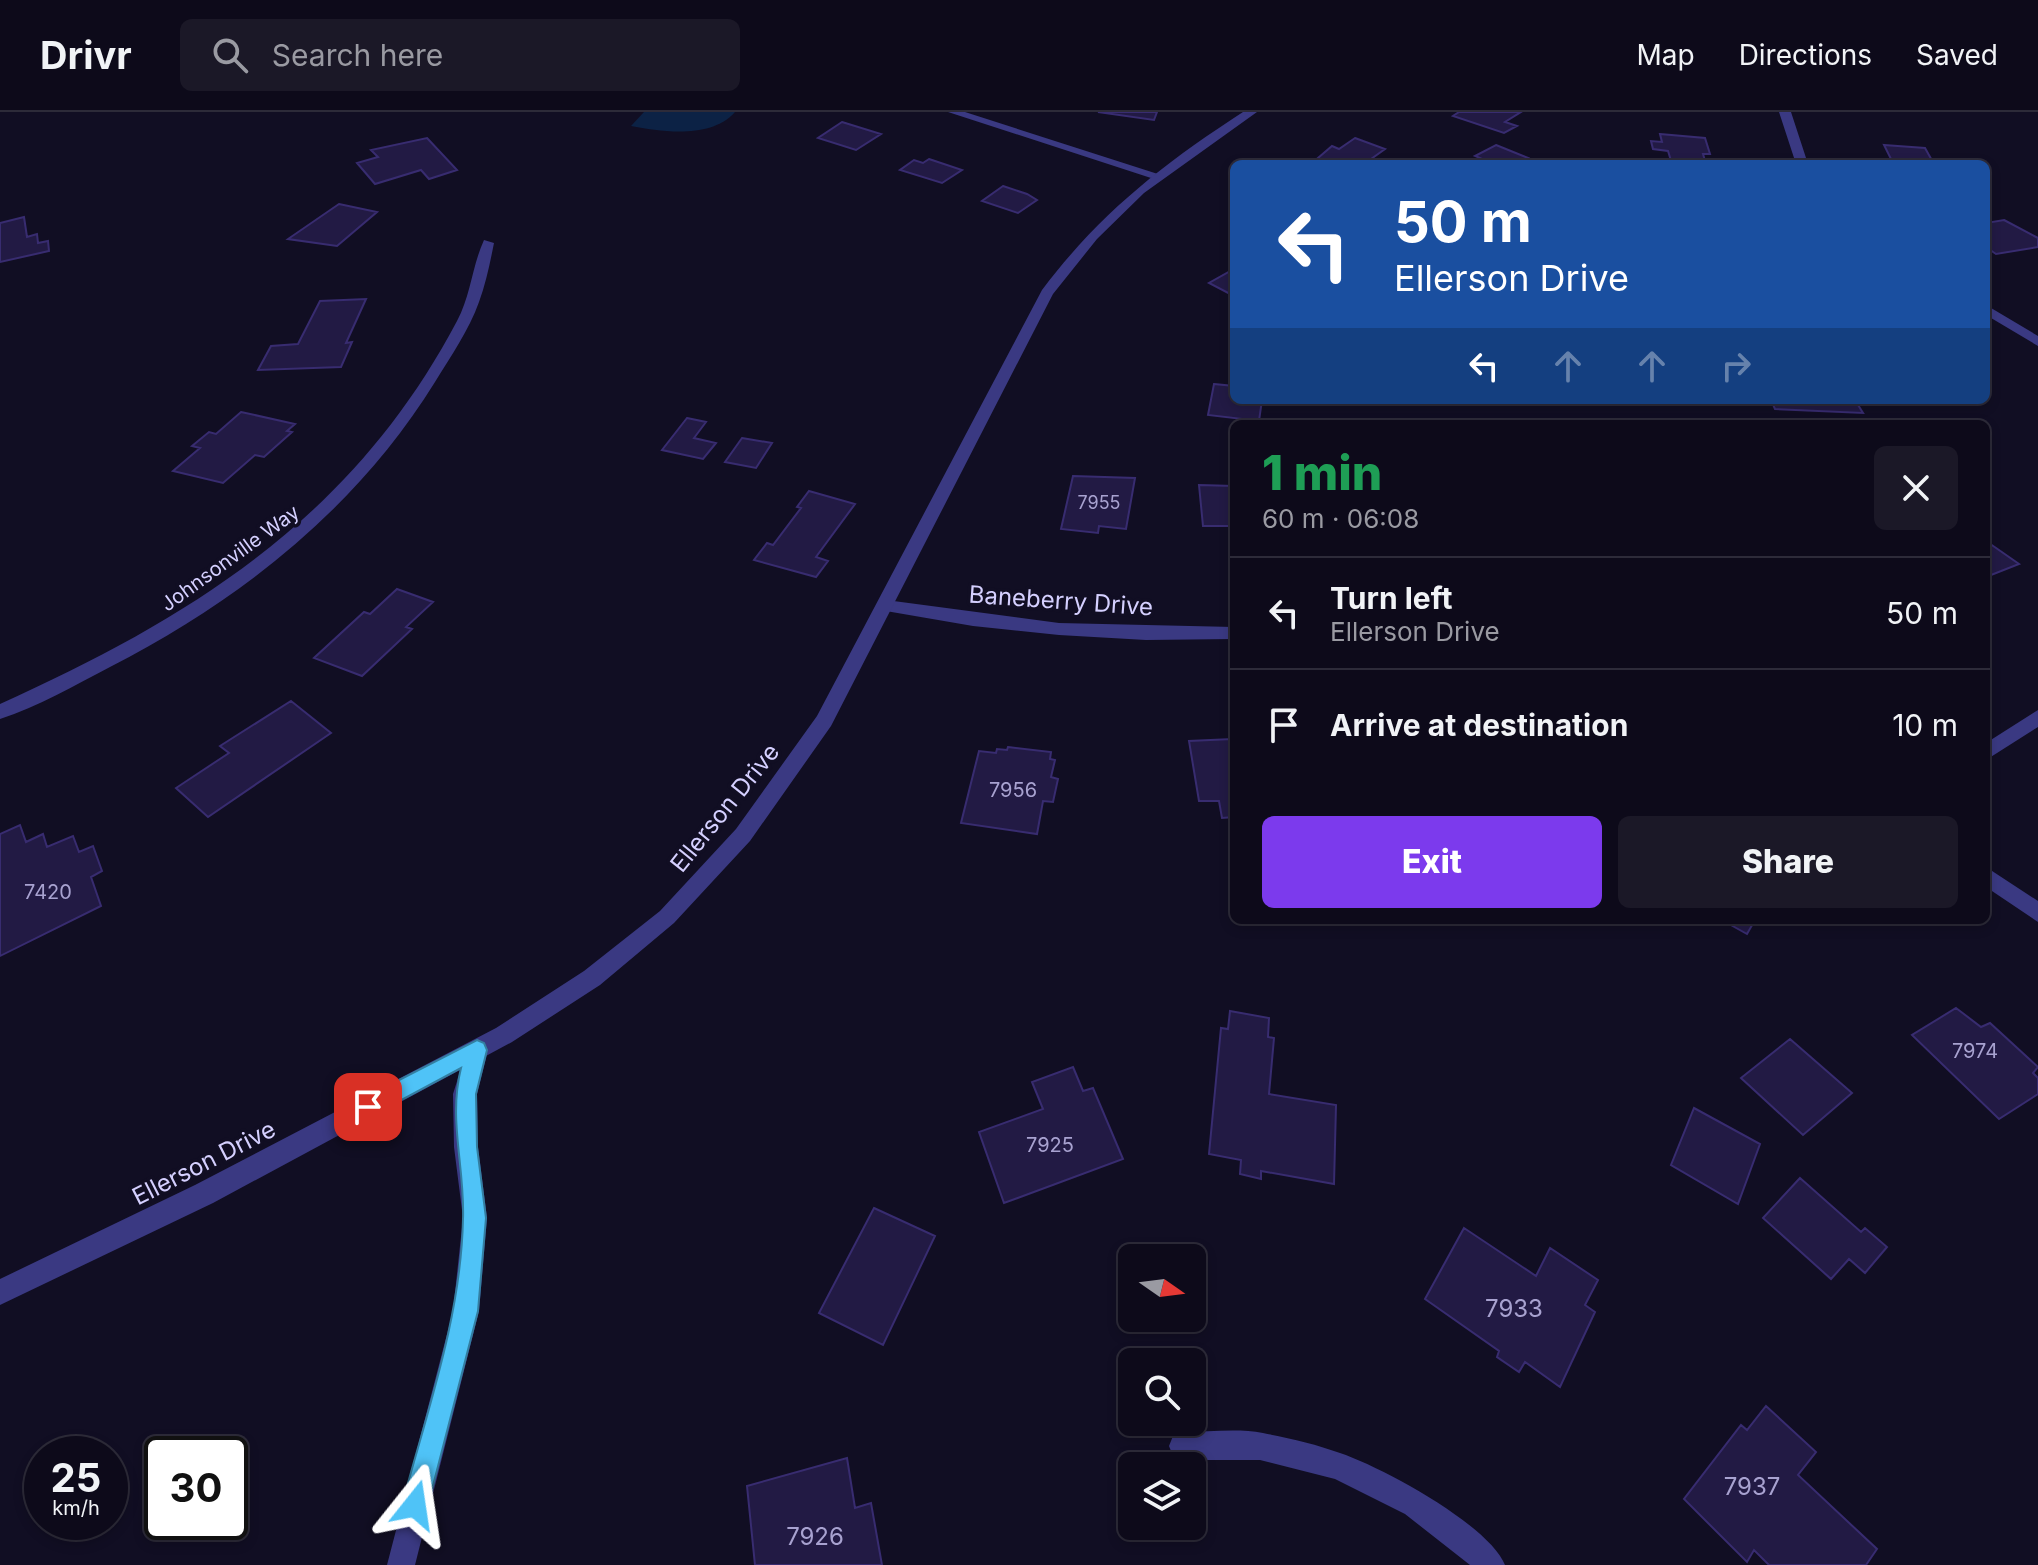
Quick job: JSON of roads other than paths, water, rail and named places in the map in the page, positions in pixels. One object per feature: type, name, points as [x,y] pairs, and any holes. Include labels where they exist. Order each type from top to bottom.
[{"type":"street","points":[[954,112],[1155,175]]},
{"type":"street","name":"Ellerson Drive","points":[[0,1292],[204,1194],[477,1050],[592,978],[667,917],[726,856],[781,787],[824,721],[1047,293],[1077,250],[1103,221],[1155,175],[1251,112]]},
{"type":"street","points":[[1785,112],[1801,160]]},
{"type":"street","name":"Johnsonville Way","points":[[0,712],[180,623],[300,537],[366,467],[421,400],[473,302],[488,243]]},
{"type":"street","points":[[1990,312],[2038,342]]},
{"type":"street","name":"Baneberry Drive","points":[[886,606],[986,624],[1090,634],[1230,633]]},
{"type":"street","points":[[1990,750],[2038,717]]},
{"type":"street","points":[[1990,879],[2038,913]]},
{"type":"street","points":[[401,1565],[466,1311],[475,1218],[466,1147],[465,1094],[477,1050]]},
{"type":"street","points":[[1183,1446],[1260,1446],[1339,1466],[1415,1504],[1460,1537],[1491,1565]]},
{"type":"water","points":[[644,112],[735,112],[725,121],[700,130],[657,130],[631,126]]}]
